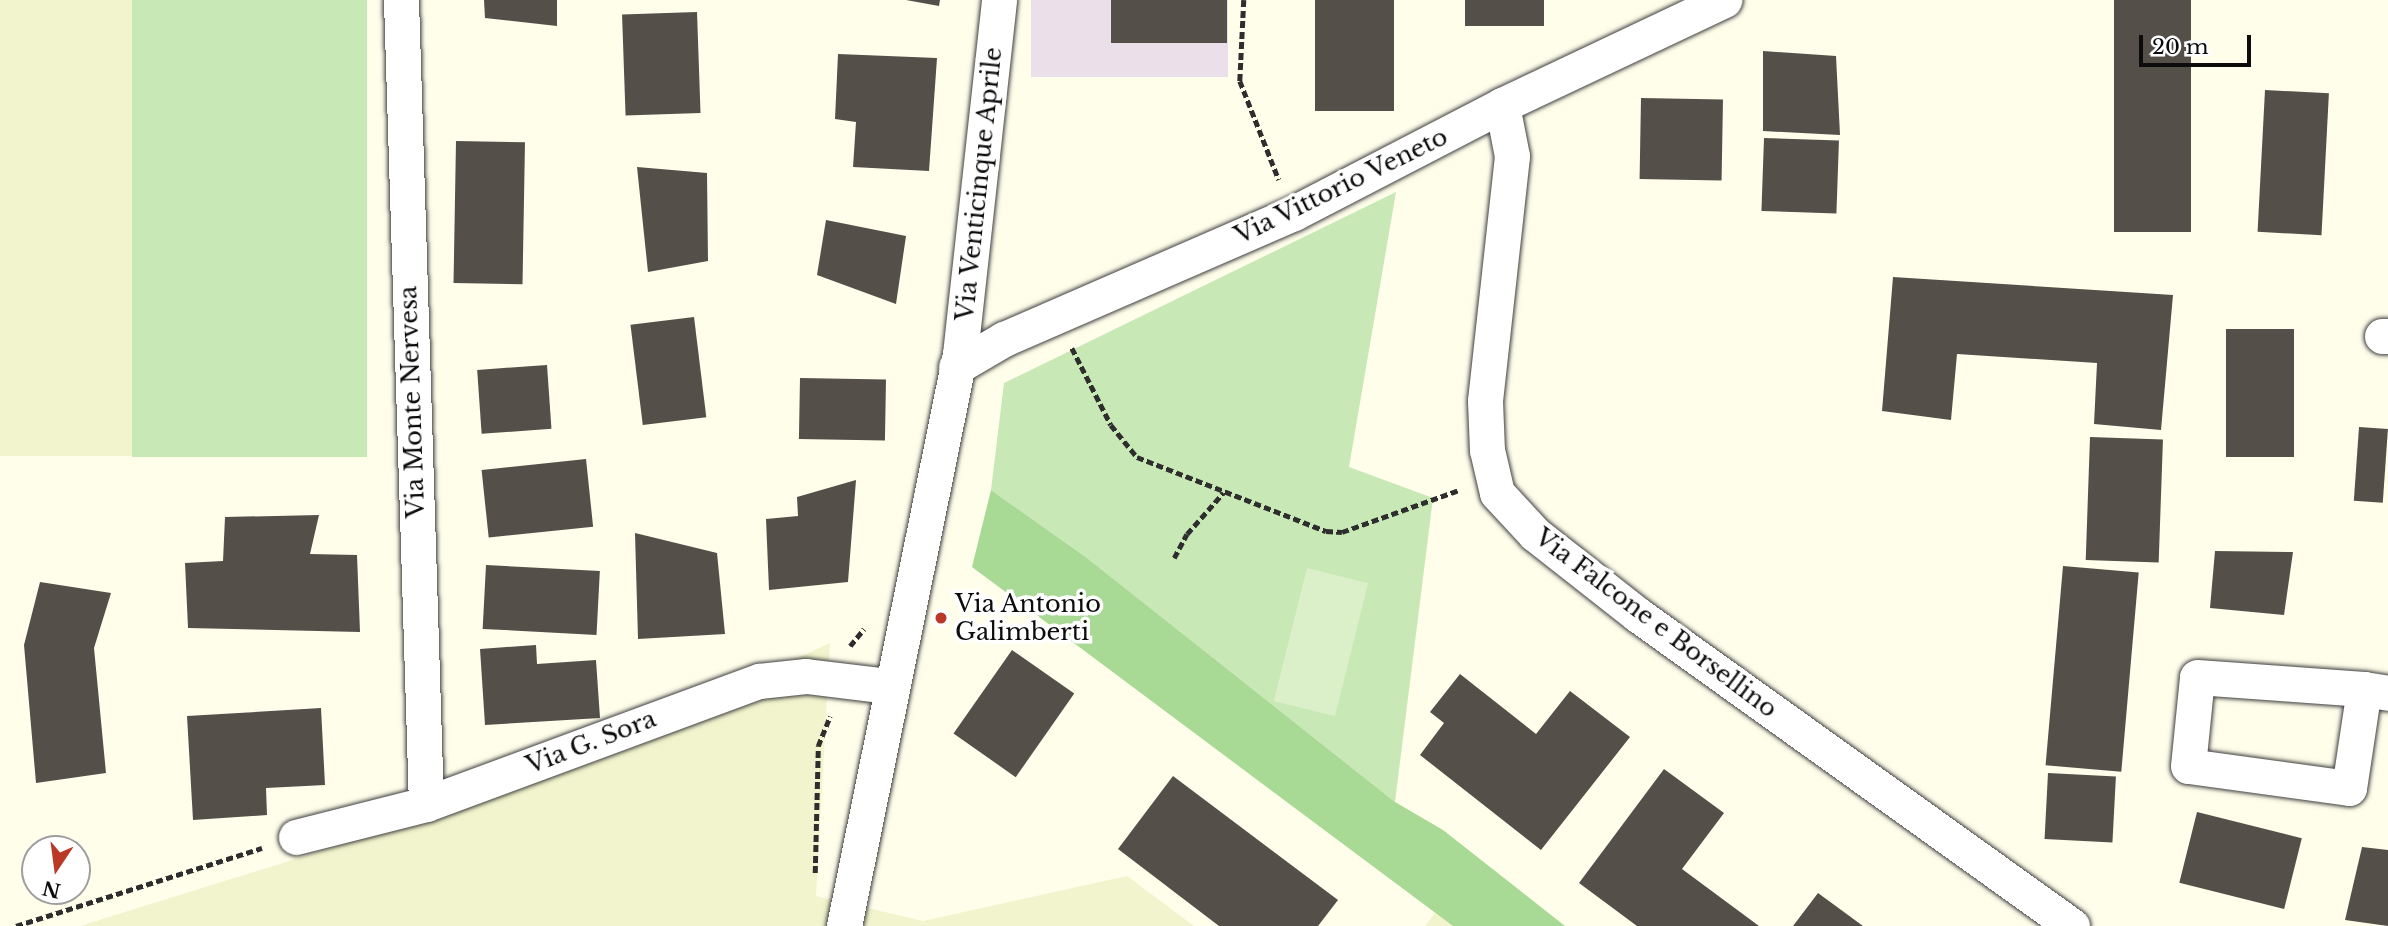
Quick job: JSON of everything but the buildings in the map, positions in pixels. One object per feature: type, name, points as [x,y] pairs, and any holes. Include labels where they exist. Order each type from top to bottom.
[{"type":"street","name":"Via Monte Nervesa","points":[[401,0],[426,804]]},
{"type":"street","name":"Via Venticinque Aprile","points":[[956,368],[999,0]]},
{"type":"street","name":"Via Vittorio Veneto","points":[[956,368],[1004,339],[1294,213],[1502,105],[1720,1]]},
{"type":"street","name":"Via Falcone e Borsellino","points":[[1502,105],[1512,156],[1485,401],[1487,450],[1497,493],[1535,534],[1638,615],[2072,926]]},
{"type":"street","points":[[844,926],[889,686],[956,368]]},
{"type":"street","name":"Via G. Sora","points":[[296,837],[426,804],[759,681],[806,676],[889,686]]},
{"type":"street","points":[[2197,677],[2376,691],[2349,788],[2188,766],[2197,677]]},
{"type":"path","points":[[1244,0],[1240,81],[1294,213]]},
{"type":"path","points":[[1069,341],[1111,425],[1137,457],[1223,493],[1326,531],[1342,532],[1464,489],[1460,475]]},
{"type":"path","points":[[1174,558],[1187,534],[1223,493]]},
{"type":"path","points":[[815,885],[818,746],[834,706],[841,653],[864,633],[867,619]]},
{"type":"path","points":[[16,926],[296,837]]},
{"type":"shaded area","points":[[1031,0],[1228,0],[1228,77],[1031,77]]},
{"type":"green space","points":[[0,0],[132,0],[154,456],[0,456]]},
{"type":"green space","points":[[132,0],[367,0],[367,457],[132,457]]},
{"type":"green space","points":[[1396,192],[1349,467],[1433,498],[1395,802],[1087,558],[991,490],[1004,383]]},
{"type":"green space","points":[[991,490],[1087,558],[1395,802],[1443,830],[1565,926],[1453,926],[972,567]]},
{"type":"green space","points":[[1307,568],[1368,583],[1335,716],[1274,701]]},
{"type":"green space","points":[[830,643],[816,896],[923,921],[1127,876],[1194,926],[80,926],[514,791]]},
{"type":"green space","points":[[1437,910],[1453,926],[1425,926]]},
{"type":"place","name":"Via Antonio Galimberti","points":[[941,618]]}]
